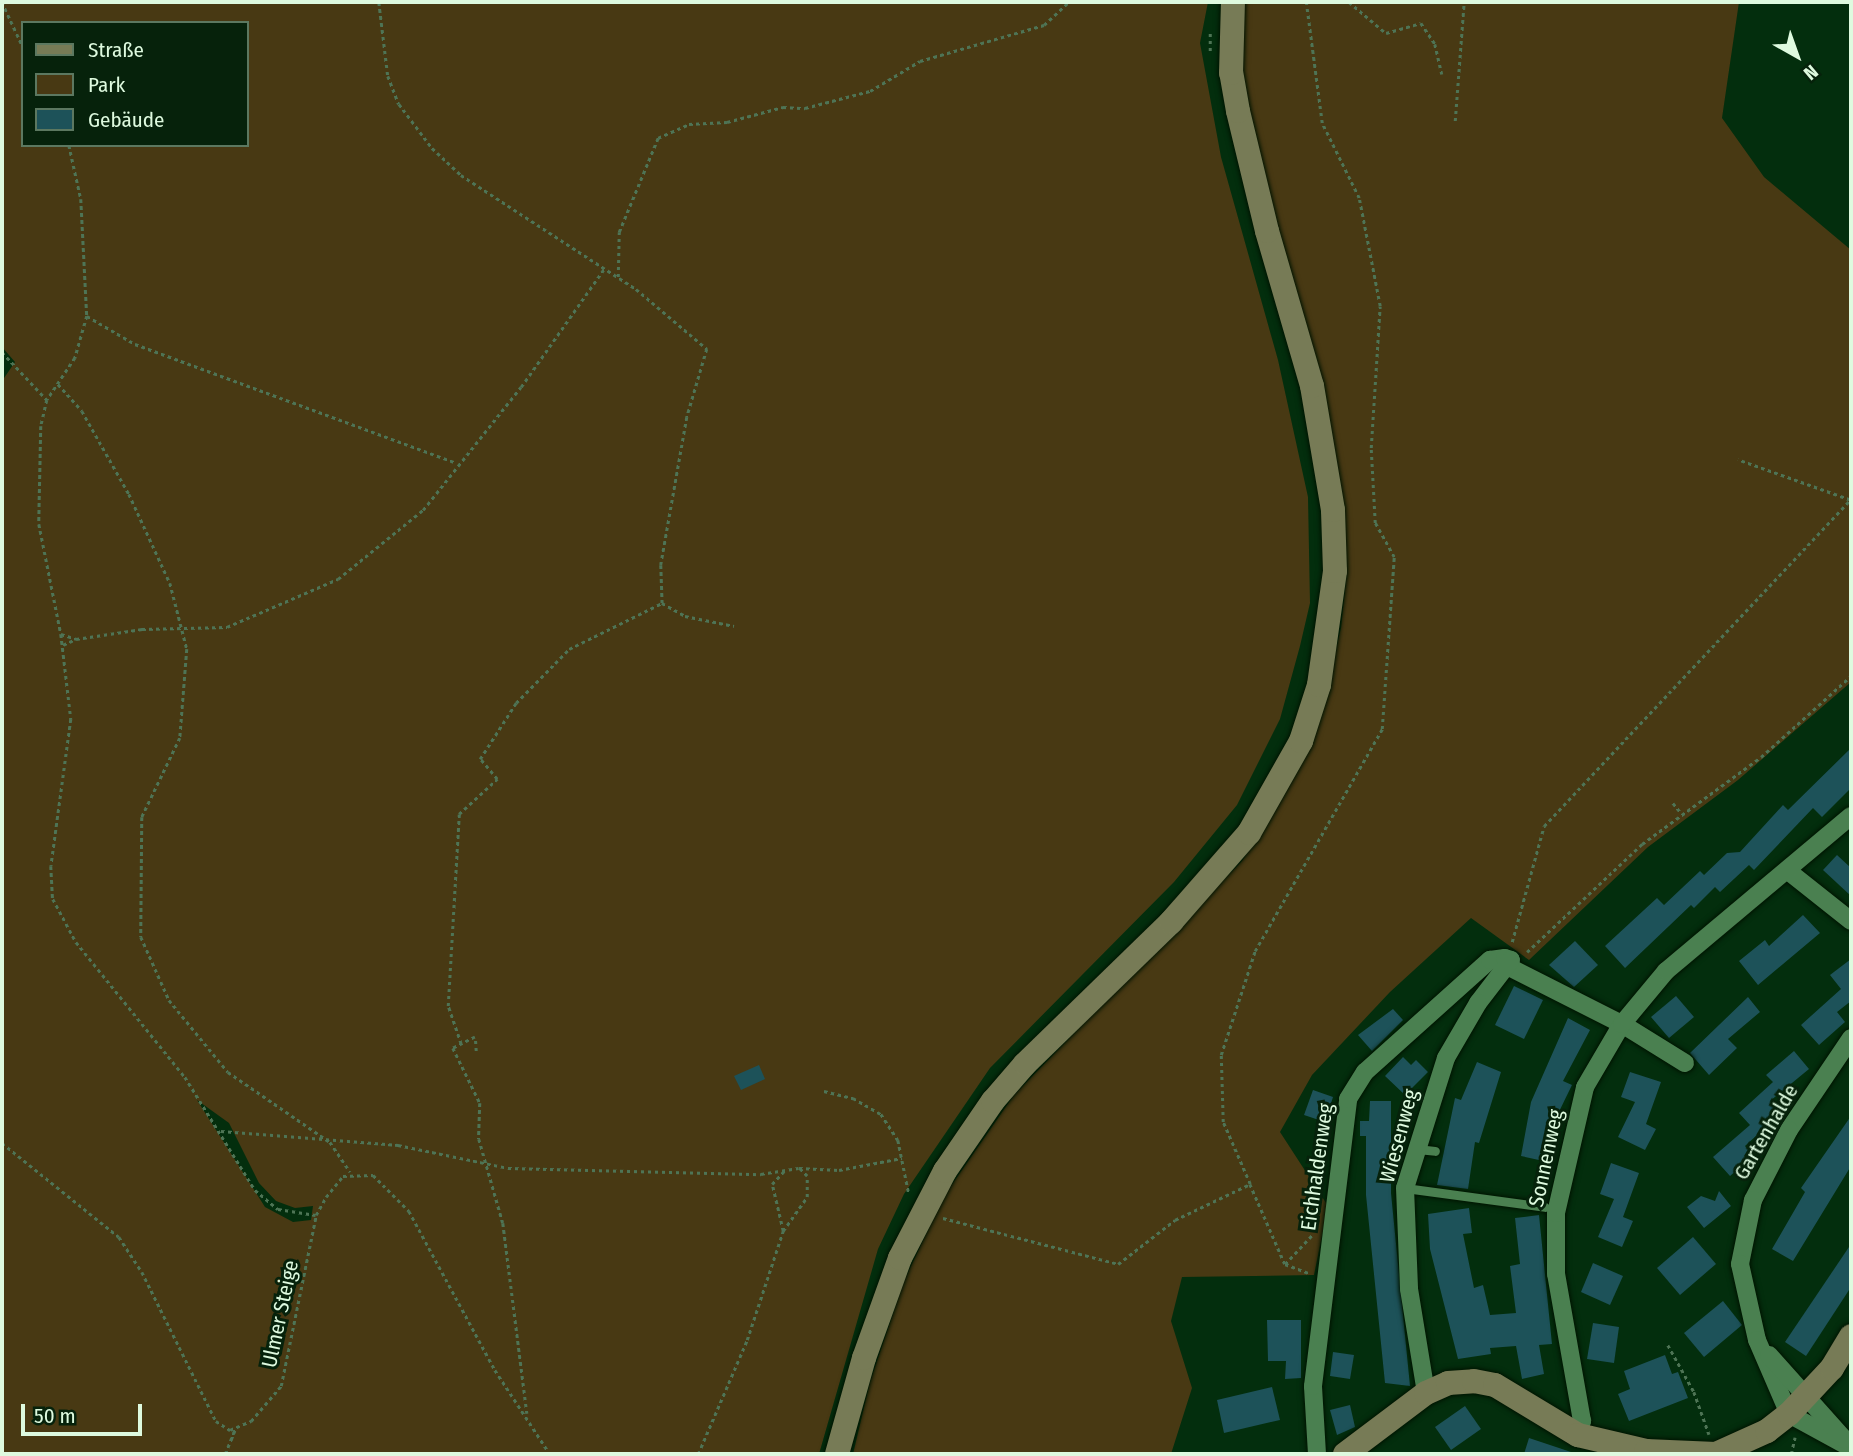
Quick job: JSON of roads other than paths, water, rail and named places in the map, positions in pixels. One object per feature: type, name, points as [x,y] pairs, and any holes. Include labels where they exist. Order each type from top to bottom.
[{"type":"street","points":[[838,1454],[864,1358],[916,1204],[993,1101],[1059,1028],[1171,922],[1249,833],[1301,741],[1319,685],[1334,582],[1333,510],[1312,386],[1267,231],[1238,111],[1231,73],[1233,2]]},
{"type":"street","name":"Sonnenweg","points":[[1578,1435],[1582,1421],[1556,1274],[1557,1200],[1585,1087],[1622,1024],[1666,971],[1851,817]]},
{"type":"street","points":[[1788,872],[1851,921]]},
{"type":"street","name":"Eichhaldenweg","points":[[1317,1454],[1313,1386],[1348,1099],[1365,1072],[1490,960],[1508,961]]},
{"type":"street","points":[[1508,961],[1685,1062]]},
{"type":"street","name":"Wiesenweg","points":[[1426,1393],[1409,1290],[1405,1188],[1415,1149],[1446,1058],[1508,961]]},
{"type":"street","name":"Gartenhalde","points":[[1798,1406],[1756,1340],[1740,1264],[1753,1200],[1789,1130],[1851,1038]]},
{"type":"street","points":[[1345,1454],[1426,1393],[1448,1383],[1494,1385],[1578,1435],[1646,1451],[1715,1454],[1767,1431],[1798,1406],[1851,1336]]},
{"type":"street","points":[[1798,1406],[1851,1447]]},
{"type":"lane","points":[[1415,1149],[1435,1151]]},
{"type":"lane","points":[[1405,1188],[1545,1207]]}]
